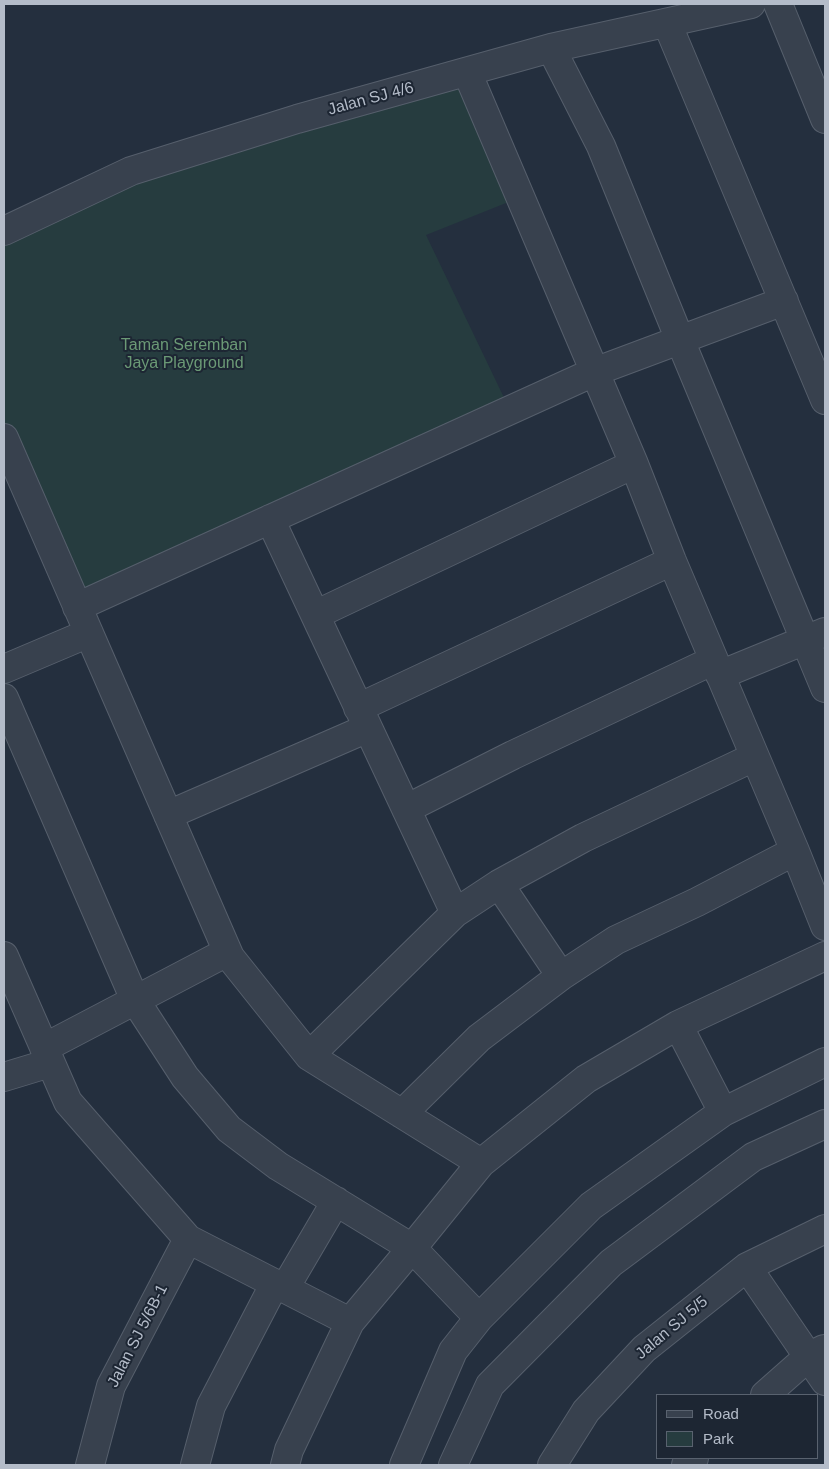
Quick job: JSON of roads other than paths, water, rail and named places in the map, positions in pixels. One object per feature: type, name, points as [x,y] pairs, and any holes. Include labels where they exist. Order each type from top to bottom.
[{"type":"street","name":"Jalan SJ 4/6","points":[[4,231],[131,172],[296,119],[551,48],[751,4]]},
{"type":"street","points":[[778,4],[825,117]]},
{"type":"street","points":[[667,23],[825,400]]},
{"type":"street","points":[[551,48],[601,146],[680,340],[815,636],[825,688]]},
{"type":"street","points":[[466,72],[634,464],[672,560],[825,926]]},
{"type":"street","points":[[77,607],[594,372],[784,301]]},
{"type":"street","points":[[4,438],[230,957],[309,1056],[481,1163]]},
{"type":"street","points":[[315,615],[634,464]]},
{"type":"street","points":[[270,519],[455,913]]},
{"type":"street","points":[[168,815],[672,560]]},
{"type":"street","points":[[4,669],[89,633]]},
{"type":"street","points":[[406,809],[513,755],[717,667],[815,636]]},
{"type":"street","points":[[4,698],[135,1000],[184,1077],[229,1129],[278,1166],[412,1248],[479,1318]]},
{"type":"street","points":[[309,1056],[455,913],[499,884],[583,838],[754,757]]},
{"type":"street","points":[[402,1114],[479,1038],[561,976],[616,940],[697,902],[795,851]]},
{"type":"street","points":[[499,884],[561,976]]},
{"type":"street","points":[[4,1077],[47,1056],[135,1000],[227,952]]},
{"type":"street","points":[[4,956],[68,1102],[188,1239],[350,1322]]},
{"type":"street","points":[[285,1465],[289,1450],[350,1322],[481,1163],[586,1079],[678,1025],[825,956]]},
{"type":"street","points":[[678,1025],[723,1112]]},
{"type":"street","points":[[404,1465],[453,1351],[479,1318],[591,1206],[723,1112],[825,1062]]},
{"type":"street","points":[[453,1465],[490,1385],[611,1263],[754,1157],[825,1124]]},
{"type":"street","points":[[195,1465],[211,1406],[280,1286],[336,1201]]},
{"type":"street","name":"Jalan SJ 5/5","points":[[552,1465],[586,1412],[644,1349],[747,1267],[825,1230]]},
{"type":"street","name":"Jalan SJ 5/6B-1","points":[[90,1465],[111,1386],[188,1239]]},
{"type":"street","points":[[747,1267],[817,1352],[825,1381]]},
{"type":"street","points":[[766,1394],[817,1352]]},
{"type":"park label","name":"Taman Seremban Jaya Playground","points":[[184,355]]}]
